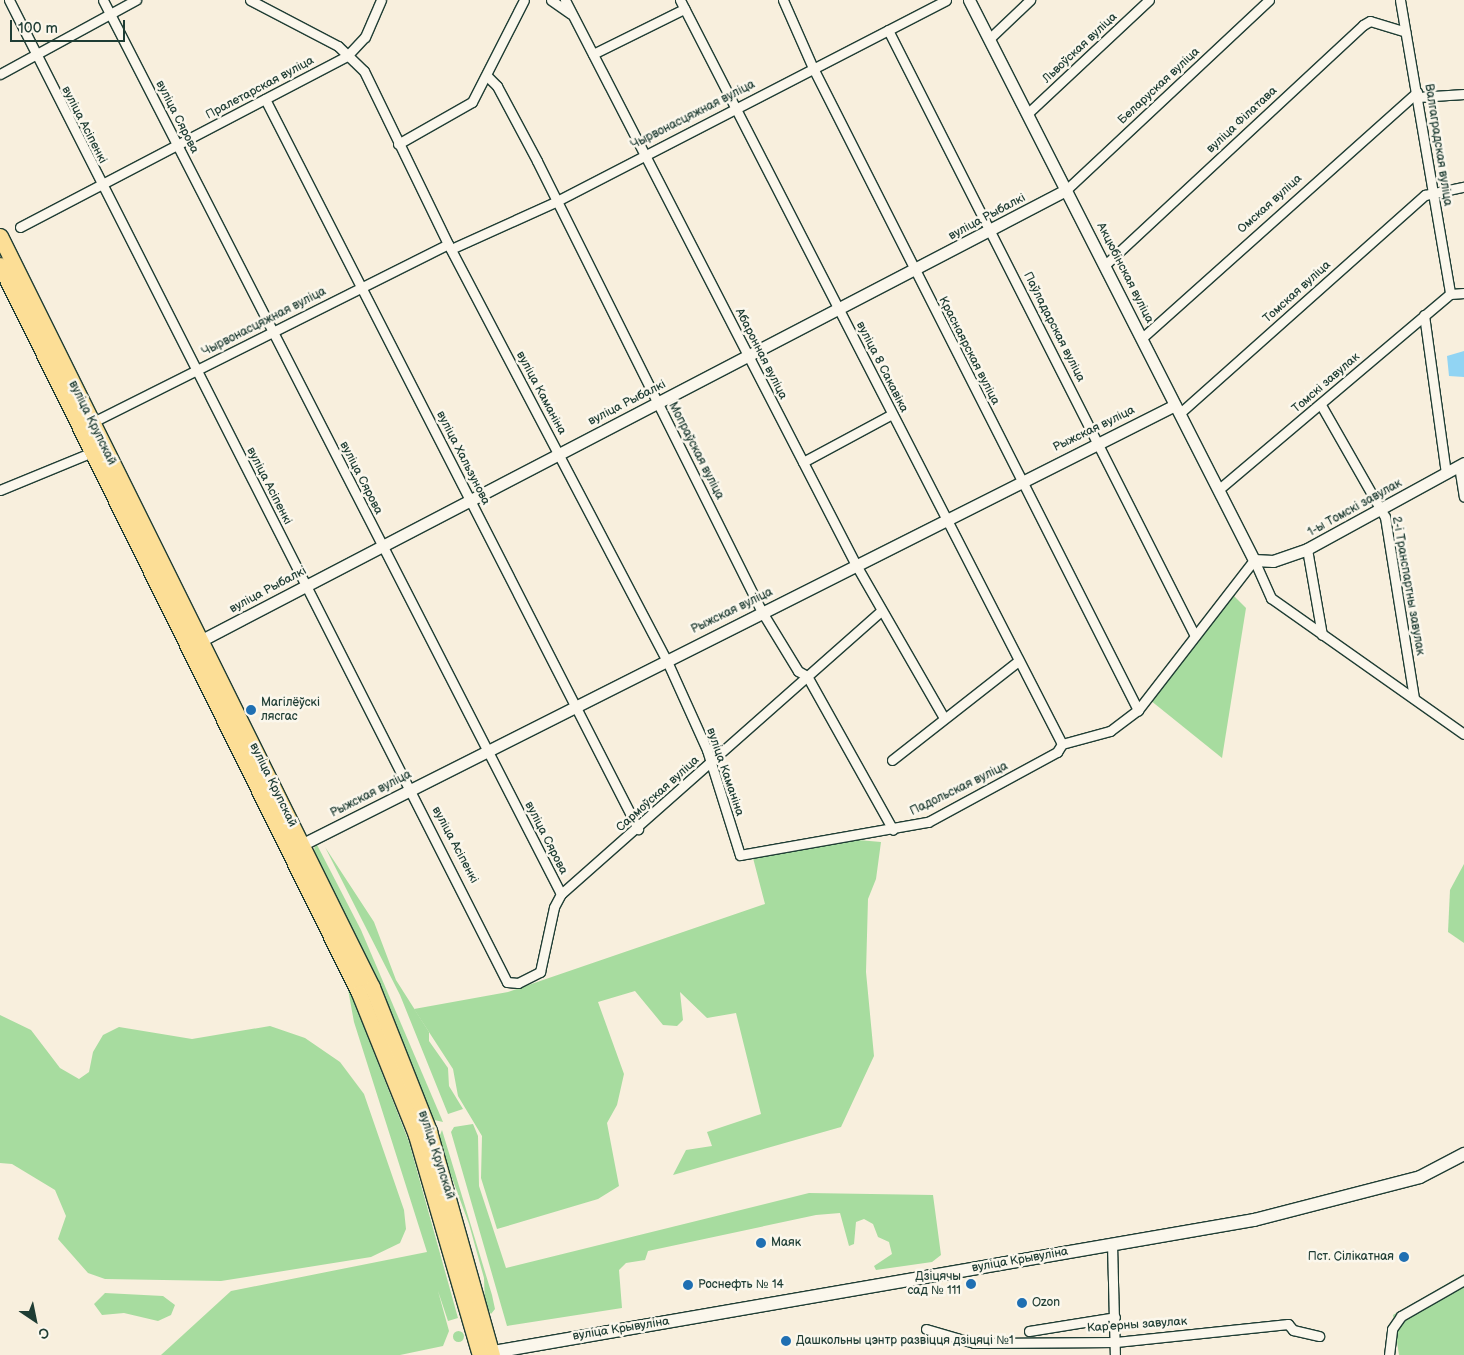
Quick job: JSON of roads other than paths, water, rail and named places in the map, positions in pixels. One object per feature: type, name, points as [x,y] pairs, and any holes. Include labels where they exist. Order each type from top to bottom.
[{"type":"main road","name":"вуліца Крупскай","points":[[0,236],[91,423],[303,844],[372,987],[410,1079],[466,1251],[484,1354]]},
{"type":"main road","name":"вуліца Крупскай","points":[[0,265],[90,453],[360,993],[416,1135],[484,1354]]},
{"type":"main road","name":"вуліца Крывуліна","points":[[484,1354],[1112,1244],[1303,1208],[1420,1177],[1464,1154]]},
{"type":"street","name":"вуліца Асіпенкі","points":[[9,0],[34,56],[411,789],[507,982],[518,983],[540,972]]},
{"type":"street","name":"вуліца Сярова","points":[[103,0],[561,894],[554,907],[540,972]]},
{"type":"street","points":[[0,74],[136,0]]},
{"type":"street","name":"вуліца Каманіна","points":[[250,0],[338,46],[364,71],[449,247],[666,659],[711,764],[740,855]]},
{"type":"street","name":"Пралетарская вуліца","points":[[20,227],[347,56],[365,37],[381,0]]},
{"type":"street","points":[[398,144],[472,102],[488,76],[524,0]]},
{"type":"street","points":[[551,0],[573,15]]},
{"type":"street","name":"Абаронная вуліца","points":[[565,0],[643,155],[856,565],[943,716]]},
{"type":"street","name":"вуліца 8 Сакавіка","points":[[680,0],[734,109],[947,518],[1017,662],[1062,744]]},
{"type":"street","name":"Краснаярская вуліца","points":[[783,0],[813,68],[1020,481],[1138,710]]},
{"type":"street","name":"Чырвонасцяжная вуліца","points":[[91,423],[361,286],[555,202],[946,0]]},
{"type":"street","name":"Акцюбінская вуліца","points":[[969,0],[1106,264],[1254,560]]},
{"type":"street","points":[[989,39],[1030,0]]},
{"type":"street","name":"Львоўская вуліца","points":[[1028,114],[1149,0]]},
{"type":"street","name":"Беларуская вуліца","points":[[1066,190],[1269,0]]},
{"type":"street","name":"Валгаградская вуліца","points":[[1400,0],[1450,294]]},
{"type":"street","points":[[593,54],[684,9]]},
{"type":"street","name":"вуліца Філатава","points":[[1106,264],[1363,25],[1370,21],[1405,32]]},
{"type":"street","name":"Паўладарская вуліца","points":[[888,30],[1099,442],[1195,636]]},
{"type":"street","name":"Мопраўская вуліца","points":[[488,76],[497,86],[658,402],[762,612],[798,671],[807,676],[893,830]]},
{"type":"street","points":[[1417,94],[1464,94]]},
{"type":"street","name":"Омская вуліца","points":[[1142,338],[1417,94]]},
{"type":"street","name":"вуліца Хальзунова","points":[[265,99],[638,828]]},
{"type":"street","points":[[1432,192],[1464,188]]},
{"type":"street","name":"вуліца Рыбалкі","points":[[200,641],[1066,190]]},
{"type":"street","name":"Томская вуліца","points":[[1177,409],[1432,192]]},
{"type":"street","points":[[1450,294],[1464,293]]},
{"type":"street","name":"Томскі завулак","points":[[1218,490],[1321,405],[1450,294]]},
{"type":"street","points":[[1424,315],[1446,473]]},
{"type":"street","name":"2-і Транспартны завулак","points":[[1321,405],[1381,509],[1414,698]]},
{"type":"street","name":"Рыжская вуліца","points":[[303,844],[1020,481],[1099,442],[1177,409]]},
{"type":"street","points":[[803,462],[892,414]]},
{"type":"street","points":[[0,490],[90,453]]},
{"type":"street","points":[[1462,464],[1464,497]]},
{"type":"street","name":"1-ы Томскі завулак","points":[[1254,560],[1273,562],[1307,549],[1462,464]]},
{"type":"street","points":[[1307,549],[1322,635]]},
{"type":"street","points":[[1062,744],[1110,731],[1138,710],[1254,560],[1271,598],[1464,734]]},
{"type":"street","name":"Сармоўская вуліца","points":[[561,894],[711,764],[881,611]]},
{"type":"street","points":[[892,760],[943,716],[1017,662]]},
{"type":"street","name":"Падольская вуліца","points":[[740,855],[833,835],[893,830],[928,822],[1050,756],[1062,744]]},
{"type":"street","points":[[1112,1244],[1115,1355]]},
{"type":"street","points":[[1389,1355],[1392,1329],[1401,1316],[1464,1280]]},
{"type":"street","points":[[1029,1331],[1115,1317]]},
{"type":"street","name":"Карʼерны завулак","points":[[926,1329],[974,1343],[1116,1342],[1288,1324],[1294,1330],[1319,1336]]},
{"type":"water","points":[[1464,351],[1464,377],[1449,376],[1447,356]]},
{"type":"place","name":"Магілёўскі лясгас","points":[[251,710]]},
{"type":"place","name":"Маяк","points":[[761,1243]]},
{"type":"place","name":"Пст. Сілікатная","points":[[1404,1257]]},
{"type":"place","name":"Дзіцячы сад № 111","points":[[971,1284]]},
{"type":"place","name":"Роснефть № 14","points":[[688,1285]]},
{"type":"place","name":"Ozon","points":[[1022,1303]]},
{"type":"place","name":"Дашкольны цэнтр развіцця дзіцяці №1","points":[[786,1341]]}]
